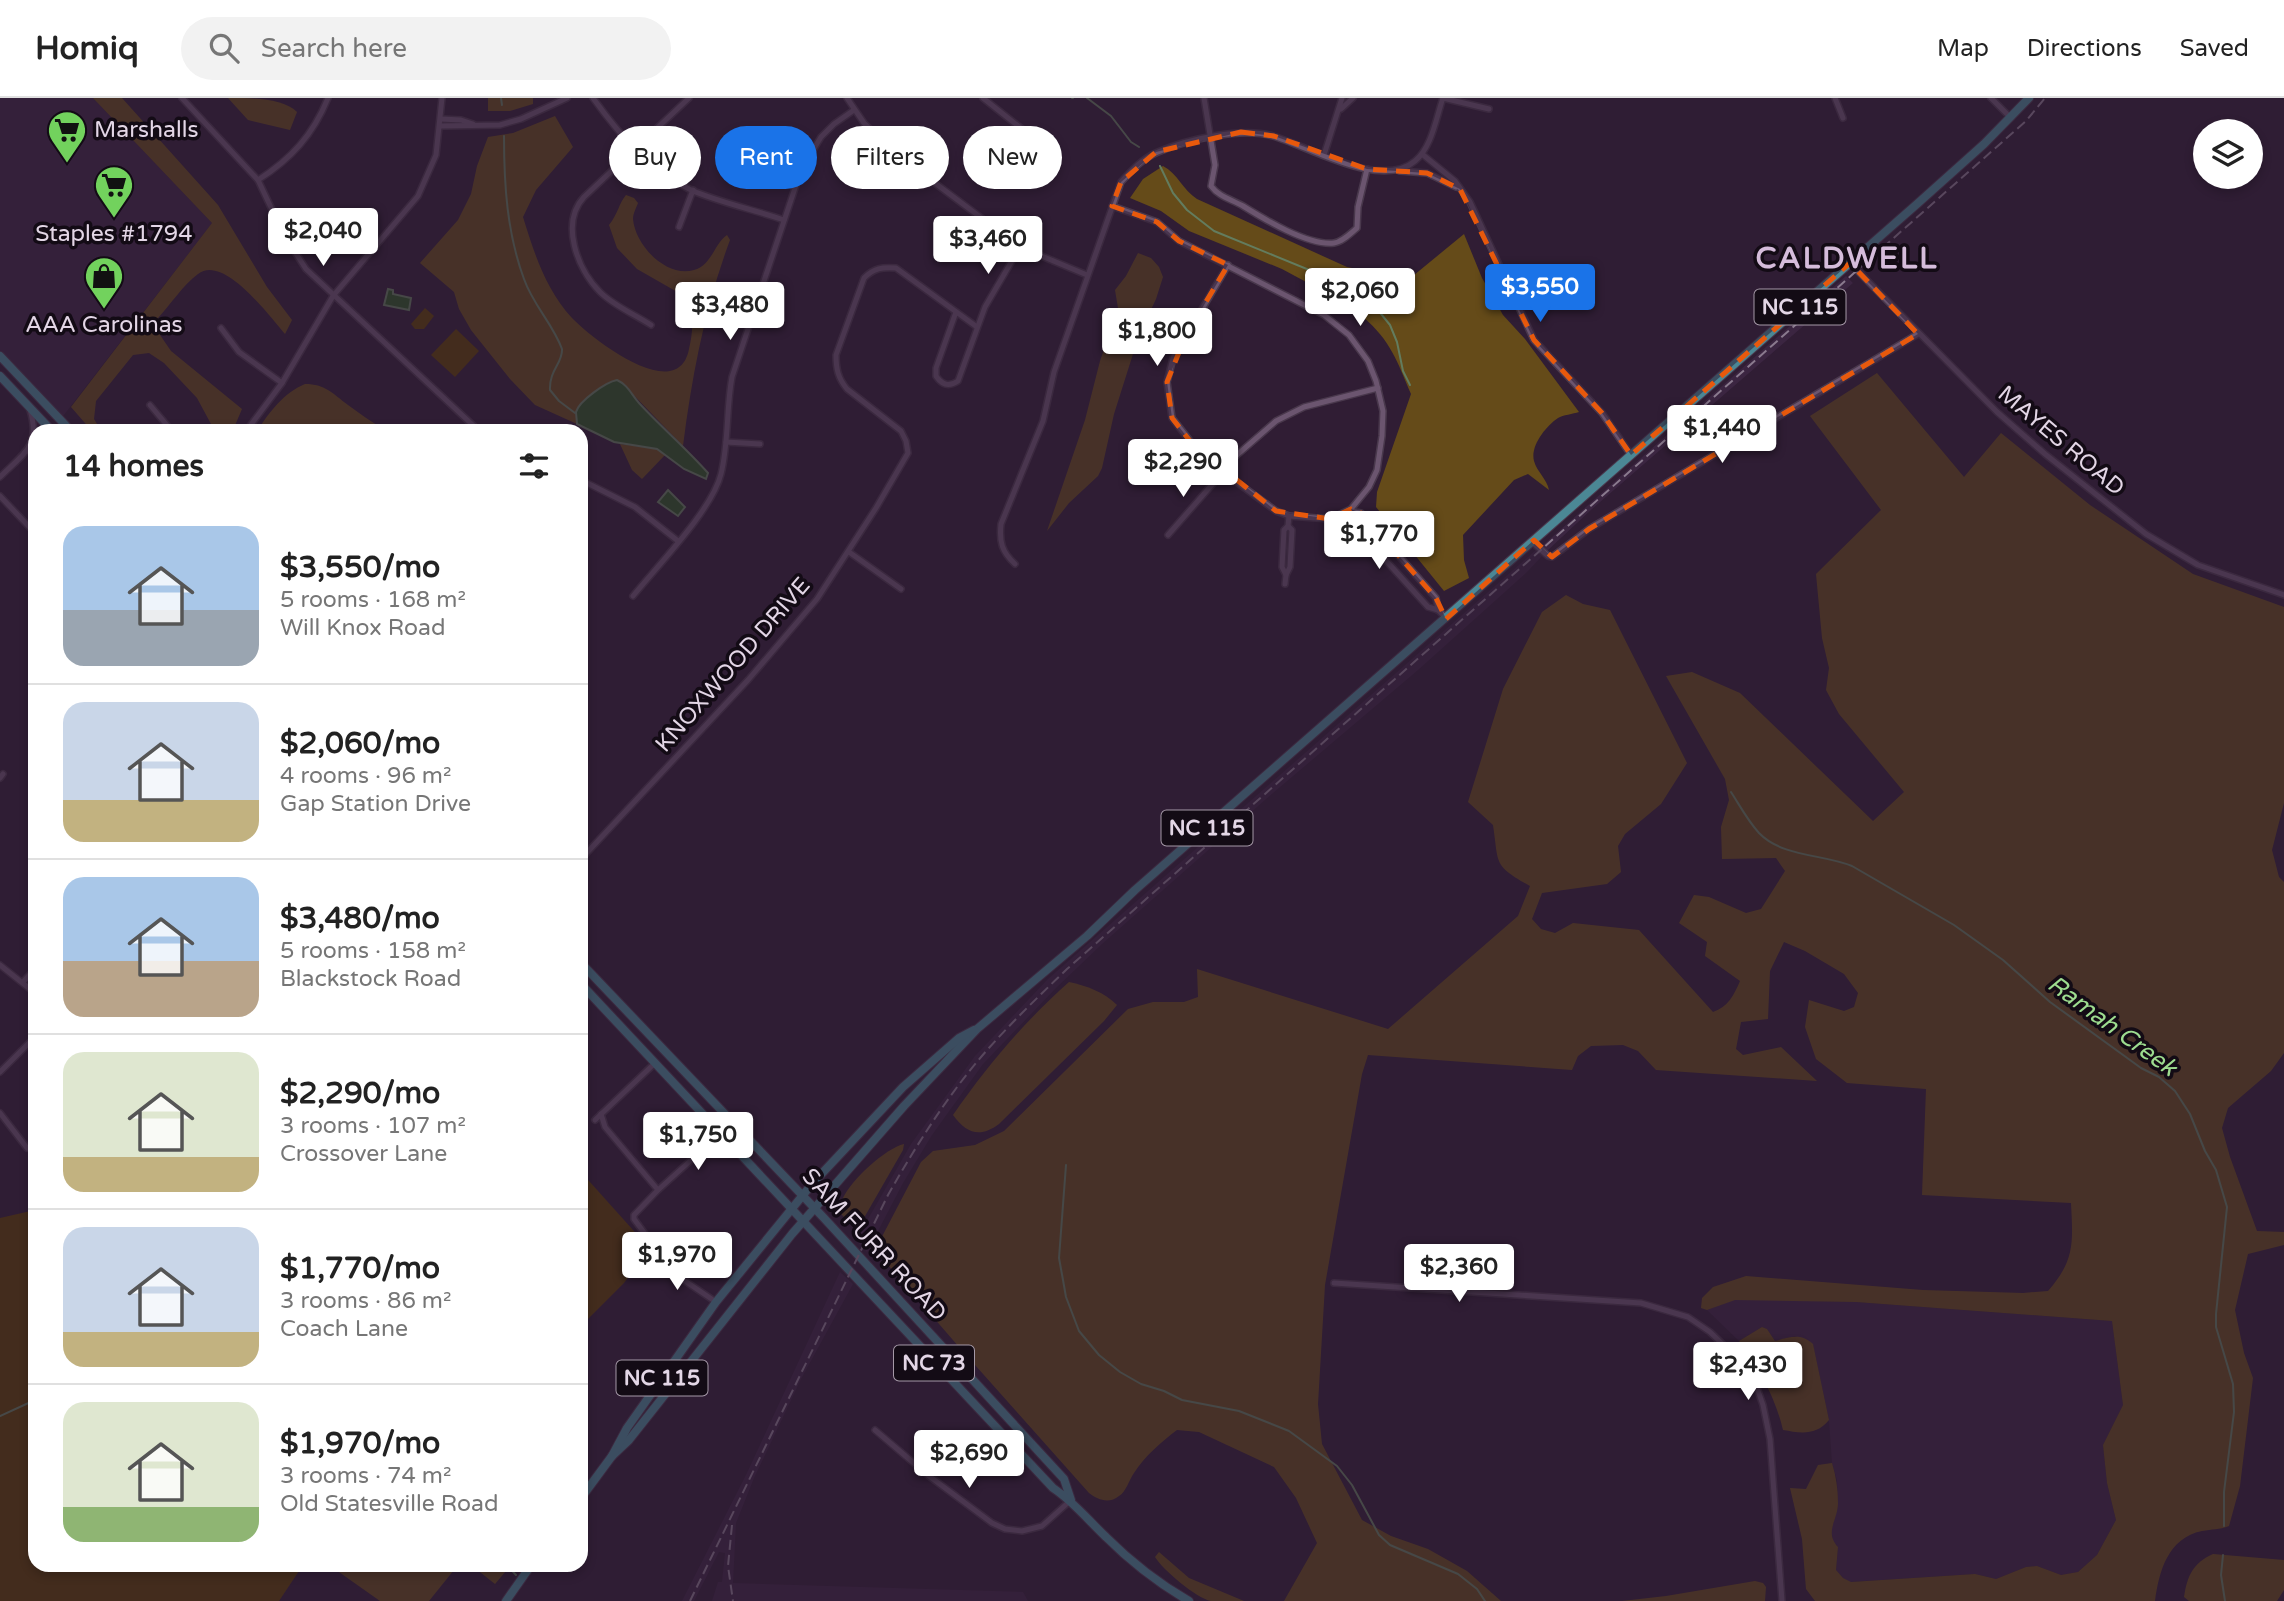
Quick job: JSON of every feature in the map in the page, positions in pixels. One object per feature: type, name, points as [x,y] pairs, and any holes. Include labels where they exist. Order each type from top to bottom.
[{"type":"main road","name":"NC 115","points":[[612,1456],[661,1401],[802,1221],[977,1029],[1087,936],[1135,890],[1850,263],[2011,118],[2029,98]]},
{"type":"main road","points":[[0,356],[64,424]]},
{"type":"main road","points":[[0,376],[45,424]]},
{"type":"main road","name":"SAM FURR ROAD","points":[[588,969],[803,1195],[1064,1479],[1071,1500]]},
{"type":"main road","name":"SAM FURR ROAD","points":[[588,991],[1038,1473],[1053,1488],[1071,1500],[1105,1537],[1140,1568],[1189,1601]]},
{"type":"main road","name":"NC 115","points":[[588,1489],[716,1302],[803,1195],[903,1087],[959,1038],[977,1029]]},
{"type":"main road","points":[[661,1401],[662,1387],[684,1357],[698,1330]]},
{"type":"main road","points":[[506,1601],[526,1572]]},
{"type":"street","points":[[182,98],[258,180],[298,259],[333,296],[472,424]]},
{"type":"street","points":[[258,180],[289,158],[306,140],[328,98]]},
{"type":"street","points":[[251,424],[282,383],[333,296],[418,196],[436,155],[442,98]]},
{"type":"street","points":[[441,126],[500,125],[567,98]]},
{"type":"street","points":[[593,98],[616,126]]},
{"type":"street","points":[[659,126],[689,98]]},
{"type":"street","points":[[848,98],[863,122],[891,149],[1020,247],[1087,275]]},
{"type":"street","points":[[982,98],[1018,126]]},
{"type":"street","points":[[1204,98],[1215,165],[1211,186],[1216,194],[1273,225],[1320,242],[1336,243],[1357,228],[1358,207],[1367,169]]},
{"type":"street","points":[[1324,155],[1342,98]]},
{"type":"street","points":[[1339,112],[1353,98]]},
{"type":"street","points":[[1396,170],[1415,162],[1422,154],[1443,98],[1489,109]]},
{"type":"street","points":[[1835,98],[1843,118]]},
{"type":"street","points":[[1991,98],[2011,118]]},
{"type":"street","points":[[633,596],[713,497],[721,475],[732,377],[784,220],[808,156],[828,130],[854,110]]},
{"type":"street","points":[[441,119],[461,120],[479,126]]},
{"type":"street","points":[[1015,564],[1005,555],[1000,540],[1001,524],[1043,421],[1054,372],[1121,182],[1135,167],[1156,152],[1241,132],[1274,136],[1367,169],[1427,173],[1460,189]]},
{"type":"street","points":[[1422,154],[1455,181],[1478,217],[1534,340],[1602,413],[1630,455]]},
{"type":"street","points":[[609,174],[579,202],[572,218],[577,251],[584,271],[598,291],[651,325]]},
{"type":"street","points":[[679,227],[692,190],[784,220]]},
{"type":"street","points":[[1112,206],[1157,222],[1179,241],[1324,315],[1349,335],[1368,361],[1383,411],[1377,470],[1353,511],[1353,522],[1428,607],[1438,610],[1446,619]]},
{"type":"street","points":[[956,312],[936,368],[936,376],[940,382],[952,385],[958,381],[985,307],[1020,247]]},
{"type":"street","name":"MAYES ROAD","points":[[1850,263],[1979,395],[2025,437],[2159,543],[2198,565],[2284,595]]},
{"type":"street","points":[[1214,463],[1194,446],[1172,418],[1167,382],[1172,358],[1228,265]]},
{"type":"street","name":"KNOXWOOD DRIVE","points":[[588,851],[774,651],[817,599],[849,552],[908,453],[901,431],[847,389],[836,368],[836,355],[864,278],[872,270],[896,268],[977,327]]},
{"type":"street","points":[[221,328],[239,352],[282,383]]},
{"type":"street","points":[[1532,541],[1552,557],[1588,529],[1918,334]]},
{"type":"street","points":[[1230,461],[1276,421],[1304,407],[1378,388]]},
{"type":"street","points":[[150,405],[166,424]]},
{"type":"street","points":[[29,407],[32,424]]},
{"type":"street","points":[[726,442],[760,444]]},
{"type":"street","points":[[25,452],[28,446]]},
{"type":"street","points":[[0,477],[28,450]]},
{"type":"street","points":[[1224,458],[1230,461],[1234,471],[1231,478],[1224,481],[1217,479],[1212,473],[1214,463],[1224,458]]},
{"type":"street","points":[[1231,478],[1276,511],[1289,516],[1330,519],[1353,511],[1362,513],[1436,598],[1438,610]]},
{"type":"street","points":[[1168,535],[1217,479]]},
{"type":"street","points":[[588,483],[635,506],[678,541]]},
{"type":"street","points":[[0,496],[28,526]]},
{"type":"street","points":[[1285,584],[1286,575],[1282,567],[1284,530],[1288,526],[1289,516]]},
{"type":"street","points":[[849,552],[901,589]]},
{"type":"street","points":[[1390,563],[1398,556]]},
{"type":"street","points":[[0,965],[28,987]]},
{"type":"street","points":[[23,982],[28,977]]},
{"type":"street","points":[[0,1072],[28,1044]]},
{"type":"street","points":[[595,1120],[655,1063]]},
{"type":"street","points":[[0,1113],[27,1148]]},
{"type":"street","points":[[601,1114],[603,1124],[658,1190]]},
{"type":"street","points":[[648,1268],[657,1256],[656,1246],[642,1230],[634,1215],[720,1134]]},
{"type":"street","points":[[653,1260],[716,1302]]},
{"type":"street","points":[[1334,1283],[1640,1303],[1688,1317],[1710,1332],[1739,1360],[1763,1405],[1770,1439],[1782,1601]]},
{"type":"street","points":[[875,1430],[929,1476],[992,1523],[1005,1529],[1022,1531],[1042,1525],[1071,1500]]},
{"type":"highlighted area","points":[[1241,132],[1274,136],[1367,169],[1427,173],[1460,189],[1534,340],[1602,413],[1631,455],[1850,263],[1918,334],[1589,529],[1552,557],[1534,540],[1446,619],[1436,598],[1361,513],[1351,509],[1330,519],[1276,511],[1194,446],[1172,418],[1167,382],[1186,335],[1228,265],[1179,241],[1157,222],[1112,206],[1121,182],[1156,152]]},
{"type":"shaded area","points":[[0,98],[93,98],[212,223],[60,420],[0,356]]},
{"type":"shaded area","points":[[93,98],[122,98],[218,205],[267,287],[292,320],[285,334],[258,302],[233,280],[209,270],[198,274],[158,318],[160,335],[171,351],[242,409],[236,424],[211,424],[197,398],[164,363],[149,353],[133,355],[96,401],[94,419],[97,424],[86,424],[71,407],[212,223]]},
{"type":"shaded area","points":[[228,98],[275,101],[297,112],[290,130],[248,120]]},
{"type":"shaded area","points":[[488,98],[533,98],[533,104],[510,111],[488,111]]},
{"type":"shaded area","points":[[555,116],[573,147],[536,190],[523,217],[536,257],[555,295],[572,318],[597,340],[634,363],[652,370],[669,371],[682,365],[691,341],[692,323],[686,297],[637,269],[617,248],[609,225],[626,195],[638,203],[633,219],[639,239],[654,257],[673,269],[683,271],[700,267],[727,235],[730,240],[713,290],[700,342],[683,446],[620,381],[602,387],[583,402],[576,413],[577,424],[535,405],[510,379],[471,330],[459,309],[454,292],[420,263],[458,220],[471,194],[477,166],[488,137],[513,133]]},
{"type":"shaded area","points":[[1163,166],[1197,199],[1347,267],[1373,272],[1334,297],[1282,269],[1189,231],[1161,211],[1130,198],[1143,179]]},
{"type":"shaded area","points":[[1464,234],[1482,278],[1503,315],[1525,339],[1579,412],[1558,418],[1544,431],[1534,449],[1534,461],[1549,490],[1528,474],[1514,480],[1463,535],[1464,560],[1469,578],[1444,591],[1376,507],[1377,492],[1411,394],[1387,343],[1363,317]]},
{"type":"shaded area","points":[[1138,253],[1151,258],[1163,277],[1139,335],[1114,414],[1102,468],[1098,476],[1069,503],[1047,531],[1085,420],[1100,361],[1118,308],[1115,290]]},
{"type":"shaded area","points":[[1846,276],[1853,283],[1547,551],[1542,546]]},
{"type":"shaded area","points":[[388,289],[393,290],[393,294],[411,298],[409,310],[384,305]]},
{"type":"shaded area","points":[[425,308],[434,316],[424,329],[415,329],[411,324]]},
{"type":"shaded area","points":[[456,329],[479,351],[455,377],[431,355]]},
{"type":"shaded area","points":[[1877,373],[1964,477],[2001,433],[2090,505],[2193,574],[2284,607],[2284,803],[2272,850],[2279,877],[2284,882],[2284,1053],[2271,1071],[2228,1108],[2222,1128],[2257,1231],[2284,1232],[2284,1245],[2248,1254],[2235,1310],[2244,1353],[2253,1378],[2240,1486],[2229,1526],[2190,1535],[2173,1548],[2159,1578],[2155,1601],[1815,1601],[1806,1589],[1802,1539],[1790,1488],[1806,1489],[1818,1465],[1832,1463],[1838,1498],[1832,1531],[1838,1547],[1836,1570],[1851,1582],[1975,1574],[1996,1579],[2026,1567],[2037,1566],[2061,1575],[2078,1572],[2097,1555],[2116,1520],[2107,1483],[2103,1445],[2123,1405],[2112,1321],[1856,1302],[1735,1300],[1707,1310],[1701,1308],[1702,1298],[1713,1287],[1746,1276],[1923,1290],[2023,1293],[2048,1291],[2068,1260],[2072,1240],[2071,1203],[1922,1195],[1926,1089],[1847,1083],[1816,1059],[1805,1027],[1809,1000],[1844,1011],[1854,1007],[1858,993],[1844,974],[1784,942],[1770,971],[1768,1019],[1741,1022],[1736,1049],[1743,1055],[1781,1047],[1817,1081],[1656,1070],[1638,1051],[1623,1045],[1591,1046],[1578,1056],[1572,1070],[1368,1055],[1362,1074],[1325,1285],[1318,1404],[1322,1444],[1362,1520],[1391,1536],[1428,1549],[1467,1571],[1501,1601],[1284,1601],[1317,1543],[1296,1498],[1274,1467],[1199,1432],[1177,1430],[1143,1461],[1124,1492],[1115,1498],[1104,1500],[1089,1493],[875,1250],[921,1162],[933,1151],[975,1145],[1004,1131],[1128,1009],[1153,1002],[1184,1002],[1198,997],[1197,969],[1388,1029],[1518,916],[1530,886],[1509,873],[1500,863],[1493,825],[1468,802],[1503,689],[1542,612],[1566,595],[1583,604],[1610,610],[1687,763],[1661,804],[1625,834],[1618,846],[1621,872],[1607,884],[1542,893],[1532,919],[1541,929],[1555,933],[1573,923],[1639,930],[1713,1012],[1727,1004],[1740,981],[1705,956],[1707,942],[1679,923],[1694,895],[1709,897],[1746,913],[1761,909],[1785,871],[1776,858],[1722,859],[1721,827],[1729,800],[1725,779],[1666,676],[1692,672],[1740,693],[1873,821],[1904,792],[1839,714],[1826,690],[1829,668],[1822,638],[1816,574],[1881,510],[1810,416]]},
{"type":"shaded area","points":[[617,380],[627,387],[647,412],[708,473],[706,479],[684,469],[657,449],[614,442],[588,429],[588,424],[577,424],[576,412],[582,403]]},
{"type":"shaded area","points":[[305,384],[318,386],[328,390],[376,424],[262,424],[278,403]]},
{"type":"shaded area","points":[[620,444],[657,449],[665,455],[642,479],[632,470]]},
{"type":"shaded area","points":[[668,490],[685,507],[678,516],[658,502]]},
{"type":"shaded area","points":[[1536,550],[1542,556],[1527,572],[1102,944],[983,1064],[932,1135],[867,1252],[856,1240],[911,1144],[975,1056],[1048,979]]},
{"type":"shaded area","points":[[1069,982],[1095,990],[1117,1005],[999,1124],[980,1132],[963,1126],[953,1115],[966,1097],[1021,1029]]},
{"type":"shaded area","points":[[904,1144],[857,1230],[841,1214],[843,1198],[870,1166]]},
{"type":"shaded area","points":[[588,1180],[650,1249],[624,1283],[588,1319]]},
{"type":"shaded area","points":[[28,1212],[28,1572],[298,1572],[279,1601],[0,1601],[0,1218]]},
{"type":"shaded area","points":[[840,1272],[853,1284],[801,1379],[754,1478],[736,1523],[733,1583],[1023,1592],[1028,1601],[712,1601],[718,1582],[722,1582],[725,1553],[719,1552],[694,1601],[682,1601],[747,1473]]},
{"type":"shaded area","points":[[1735,1299],[1856,1302],[2112,1321],[2123,1405],[2103,1445],[2107,1483],[2116,1520],[2097,1555],[2078,1572],[2061,1575],[2037,1566],[2026,1567],[1996,1579],[1975,1574],[1850,1582],[1843,1578],[1836,1570],[1838,1547],[1833,1541],[1831,1530],[1838,1507],[1837,1480],[1832,1463],[1829,1420],[1813,1345],[1795,1336],[1775,1341],[1767,1329],[1762,1327],[1739,1341],[1707,1310]]},
{"type":"shaded area","points":[[1762,1327],[1767,1329],[1775,1341],[1799,1337],[1813,1344],[1829,1420],[1819,1429],[1802,1432],[1783,1430],[1766,1383],[1739,1341]]},
{"type":"shaded area","points":[[1159,1552],[1189,1578],[1244,1601],[1211,1601],[1197,1595],[1165,1569],[1155,1557]]},
{"type":"shaded area","points":[[2213,1554],[2284,1560],[2284,1590],[2277,1601],[2189,1601],[2184,1597],[2189,1577],[2200,1562]]},
{"type":"shaded area","points":[[339,1572],[452,1572],[429,1601],[380,1601]]},
{"type":"shaded area","points":[[480,1572],[505,1572],[495,1584]]},
{"type":"shaded area","points":[[1755,1581],[1766,1587],[1765,1601],[1622,1601],[1666,1596]]},
{"type":"waterway","points":[[501,98],[502,105]]},
{"type":"waterway","points":[[1087,98],[1111,116],[1131,142],[1139,147]]},
{"type":"waterway","points":[[504,136],[508,209],[518,262],[528,288],[562,349],[550,390],[575,413]]},
{"type":"waterway","points":[[1160,166],[1173,193],[1187,210],[1214,231],[1319,274],[1337,285],[1356,291],[1373,304],[1390,325],[1397,342],[1403,371],[1410,385]]},
{"type":"waterway","name":"Ramah Creek","points":[[1731,792],[1751,824],[1768,841],[1791,851],[1852,866],[1954,925],[2003,960],[2050,1002],[2141,1068],[2159,1077],[2175,1091],[2190,1114],[2216,1170],[2227,1207],[2216,1314],[2216,1327],[2233,1384],[2234,1412],[2224,1492],[2224,1526]]},
{"type":"waterway","points":[[1066,1165],[1059,1258],[1066,1297],[1079,1331],[1099,1355],[1141,1384],[1182,1400],[1239,1411],[1289,1431],[1337,1466],[1352,1485],[1379,1535],[1390,1545],[1458,1574],[1477,1589],[1485,1601]]},
{"type":"waterway","points":[[0,1416],[28,1403]]},
{"type":"waterway","name":"Ramah Creek","points":[[2223,1555],[2221,1575],[2225,1601]]},
{"type":"waterway","points":[[513,1572],[516,1575]]},
{"type":"railway","points":[[690,1601],[888,1195],[934,1119],[988,1049],[1067,969],[2026,121],[2045,98]]},
{"type":"railway","points":[[732,1525],[728,1566],[733,1601]]},
{"type":"place","name":"Marshalls","points":[[67,164]]},
{"type":"place","name":"Staples #1794","points":[[114,219]]},
{"type":"place","name":"AAA Carolinas","points":[[104,310]]},
{"type":"district","name":"CALDWELL","points":[[1847,258]]}]
